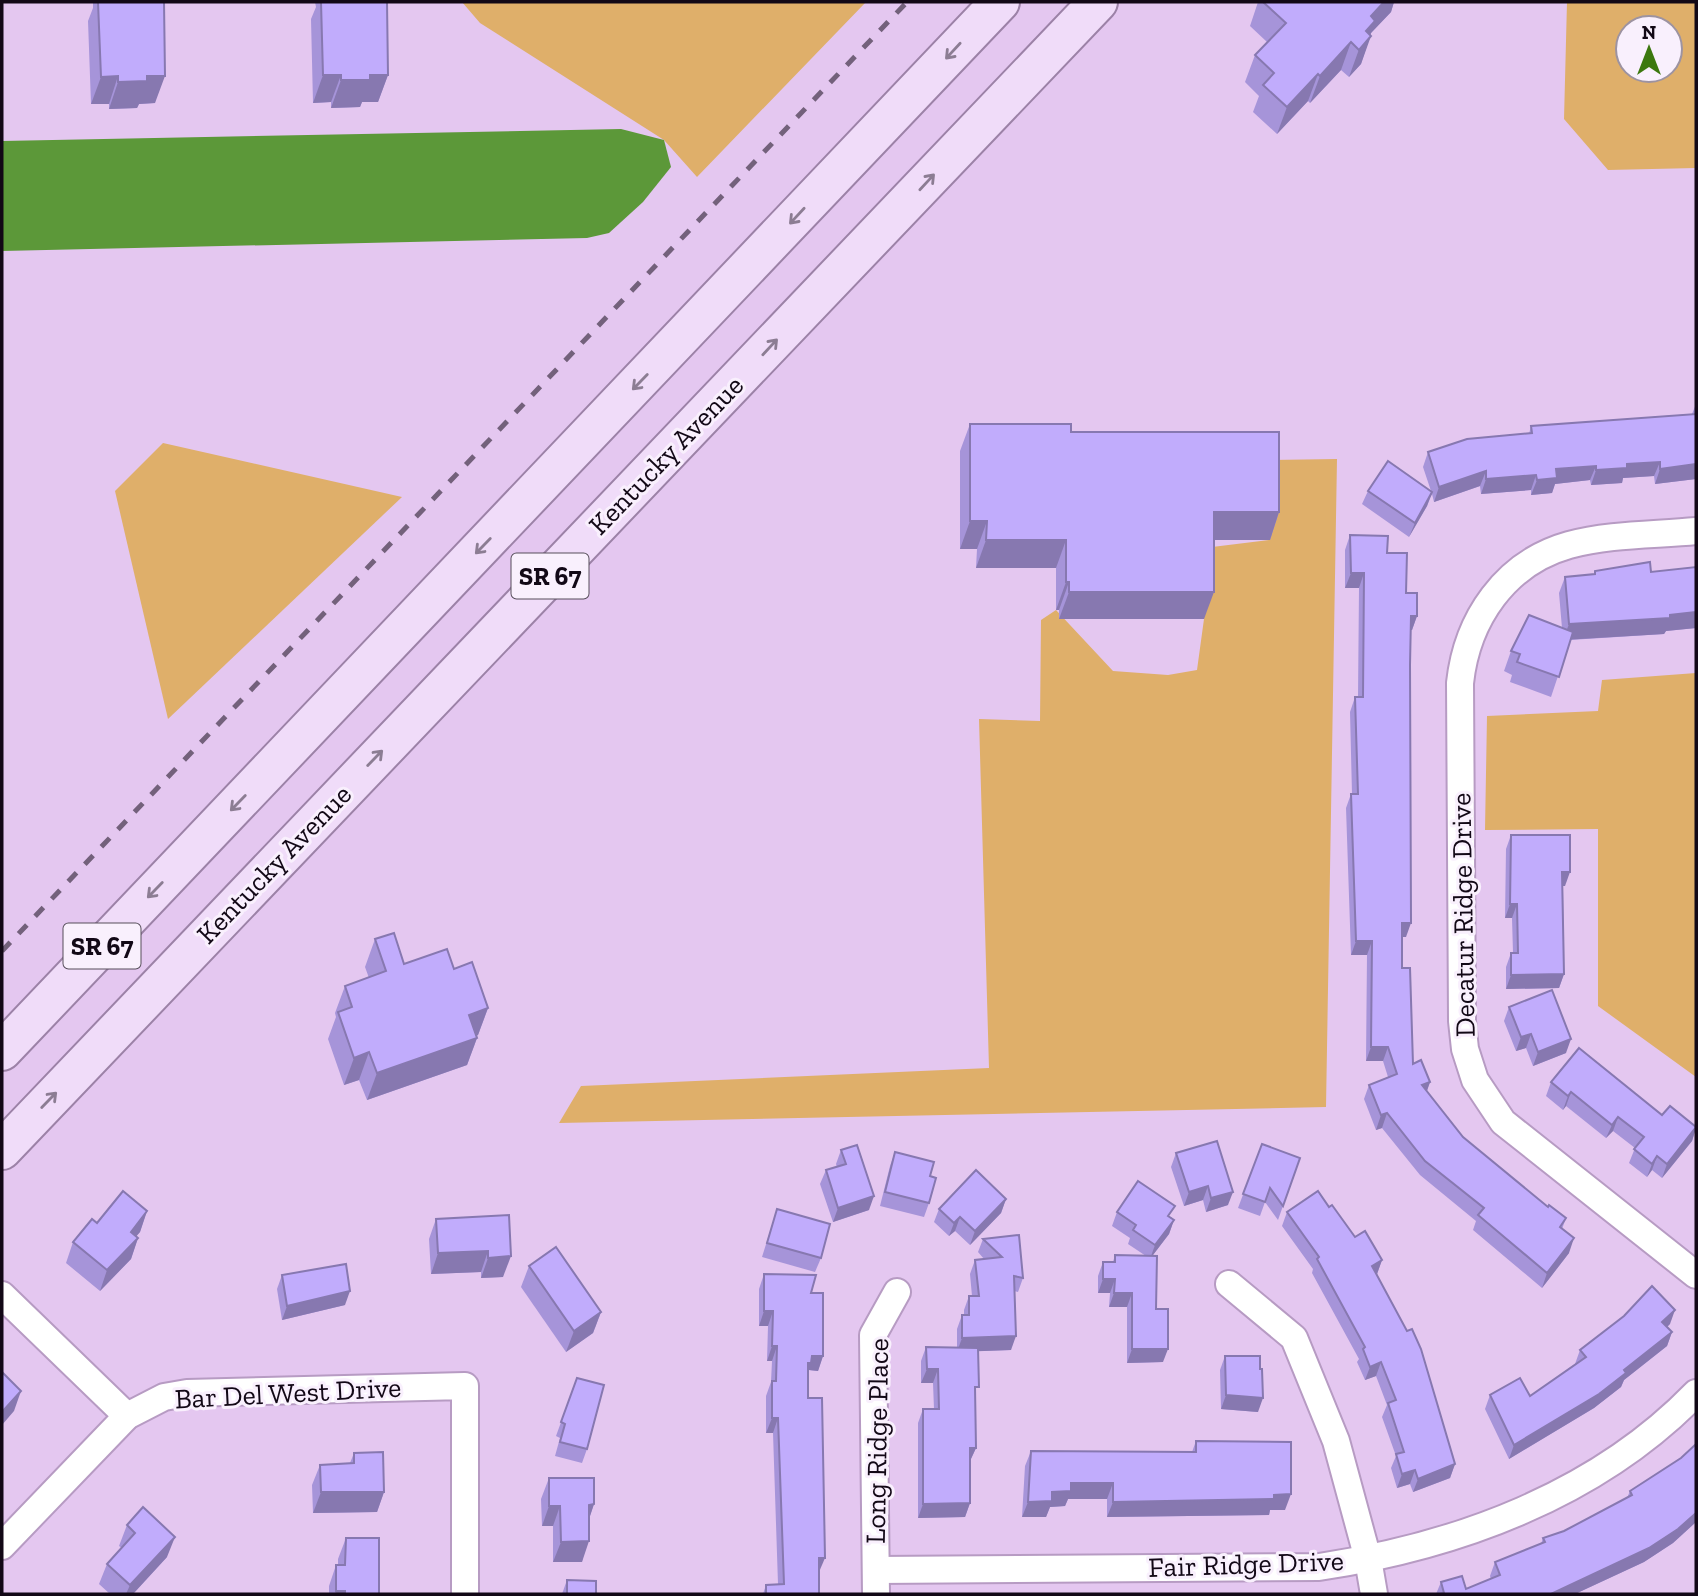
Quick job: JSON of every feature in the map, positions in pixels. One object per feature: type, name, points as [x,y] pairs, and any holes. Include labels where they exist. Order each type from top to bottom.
[{"type":"main road","name":"SR 67","points":[[2,1051],[1000,2]]},
{"type":"main road","name":"Kentucky Avenue","points":[[2,1150],[1098,2]]},
{"type":"street","name":"Decatur Ridge Drive","points":[[1696,531],[1566,545],[1518,569],[1489,601],[1470,635],[1462,666],[1462,1008],[1465,1049],[1480,1090],[1503,1122],[1696,1275]]},
{"type":"street","points":[[1230,1284],[1294,1338],[1336,1441],[1368,1559],[1374,1594]]},
{"type":"street","name":"Long Ridge Place","points":[[876,1582],[873,1335],[897,1292]]},
{"type":"street","points":[[2,1295],[127,1416]]},
{"type":"street","name":"Bar Del West Drive","points":[[2,1546],[127,1416],[164,1397],[187,1393],[465,1386],[465,1594]]},
{"type":"street","name":"Fair Ridge Drive","points":[[876,1582],[1319,1567],[1368,1559],[1462,1535],[1573,1488],[1671,1419],[1696,1393]]},
{"type":"shaded area","points":[[462,2],[866,2],[697,177],[664,140],[480,23]]},
{"type":"shaded area","points":[[1567,2],[1696,2],[1696,168],[1608,170],[1564,119]]},
{"type":"shaded area","points":[[621,129],[664,140],[671,167],[643,202],[609,233],[587,238],[2,251],[2,141]]},
{"type":"shaded area","points":[[163,443],[402,497],[168,719],[115,491]]},
{"type":"shaded area","points":[[1337,459],[1326,1107],[559,1123],[581,1086],[989,1068],[979,719],[1040,721],[1041,620],[1056,610],[1113,671],[1168,675],[1197,670],[1204,619],[1204,548],[1269,540],[1270,460]]},
{"type":"shaded area","points":[[1696,673],[1696,1077],[1598,1006],[1598,829],[1485,830],[1487,716],[1598,711],[1602,680]]},
{"type":"building","points":[[98,2],[164,2],[165,76],[147,76],[147,81],[118,82],[118,76],[101,77]]},
{"type":"building","points":[[321,2],[387,2],[388,75],[370,75],[370,80],[341,80],[341,75],[323,75]]},
{"type":"building","points":[[1263,2],[1384,2],[1371,16],[1375,21],[1366,31],[1371,36],[1359,50],[1351,42],[1287,107],[1263,85],[1274,73],[1255,55],[1286,23]]},
{"type":"building","points":[[1696,414],[1696,464],[1660,469],[1660,462],[1627,464],[1627,468],[1596,470],[1596,466],[1556,469],[1557,478],[1537,480],[1536,475],[1486,479],[1486,471],[1439,487],[1428,452],[1467,439],[1532,433],[1531,426]]},
{"type":"building","points":[[970,424],[1071,424],[1071,432],[1279,432],[1279,512],[1214,512],[1214,592],[1069,592],[1069,582],[1066,582],[1066,540],[986,540],[987,521],[970,521]]},
{"type":"building","points":[[1388,461],[1432,492],[1415,523],[1368,491]]},
{"type":"building","points":[[1350,535],[1388,536],[1387,553],[1407,553],[1406,593],[1417,593],[1417,616],[1411,616],[1410,665],[1411,923],[1402,923],[1402,968],[1410,968],[1413,1064],[1421,1060],[1430,1082],[1422,1085],[1463,1137],[1548,1207],[1549,1205],[1566,1218],[1560,1227],[1574,1238],[1547,1273],[1478,1215],[1484,1208],[1425,1161],[1387,1113],[1381,1115],[1369,1085],[1397,1074],[1388,1047],[1371,1047],[1372,941],[1356,941],[1351,794],[1358,794],[1355,697],[1363,697],[1364,573],[1351,573]]},
{"type":"building","points":[[1650,562],[1651,572],[1696,567],[1696,612],[1670,615],[1670,618],[1569,624],[1565,577],[1595,574],[1595,571]]},
{"type":"building","points":[[1529,615],[1573,632],[1559,677],[1517,662],[1520,654],[1511,651]]},
{"type":"building","points":[[1511,835],[1570,835],[1570,872],[1562,872],[1564,974],[1511,975],[1511,953],[1518,953],[1517,904],[1510,904]]},
{"type":"building","points":[[394,933],[404,964],[447,949],[454,969],[472,962],[488,1008],[469,1015],[477,1038],[377,1073],[369,1052],[354,1058],[338,1012],[352,1007],[345,986],[386,971],[375,939]]},
{"type":"building","points":[[1552,990],[1571,1039],[1538,1052],[1531,1034],[1521,1037],[1509,1007]]},
{"type":"building","points":[[1579,1048],[1662,1115],[1670,1106],[1696,1127],[1667,1164],[1657,1156],[1652,1164],[1634,1149],[1644,1137],[1618,1117],[1612,1125],[1571,1092],[1568,1096],[1551,1082]]},
{"type":"building","points":[[1217,1141],[1233,1192],[1211,1198],[1208,1186],[1189,1192],[1176,1153]]},
{"type":"building","points":[[1262,1144],[1300,1158],[1283,1206],[1270,1188],[1265,1202],[1243,1194]]},
{"type":"building","points":[[857,1145],[874,1196],[838,1208],[826,1170],[846,1164],[841,1150]]},
{"type":"building","points":[[895,1152],[934,1162],[930,1176],[936,1178],[929,1203],[885,1192]]},
{"type":"building","points":[[976,1170],[1006,1199],[975,1231],[960,1217],[954,1223],[939,1209]]},
{"type":"building","points":[[1138,1181],[1175,1206],[1168,1216],[1174,1220],[1155,1245],[1133,1230],[1136,1225],[1117,1212]]},
{"type":"building","points":[[123,1191],[147,1211],[131,1232],[138,1238],[107,1270],[73,1242],[92,1219],[97,1223]]},
{"type":"building","points":[[1318,1191],[1329,1207],[1332,1205],[1355,1237],[1365,1231],[1382,1260],[1372,1266],[1407,1331],[1412,1329],[1421,1349],[1455,1464],[1418,1479],[1415,1470],[1402,1474],[1396,1454],[1404,1452],[1388,1403],[1396,1400],[1381,1362],[1370,1367],[1363,1349],[1365,1347],[1317,1259],[1319,1257],[1287,1212]]},
{"type":"building","points":[[777,1209],[830,1224],[821,1258],[767,1243]]},
{"type":"building","points":[[509,1215],[511,1256],[488,1258],[488,1251],[438,1253],[436,1219]]},
{"type":"building","points":[[1019,1235],[1023,1278],[1014,1276],[1016,1336],[962,1338],[962,1315],[969,1315],[969,1296],[979,1296],[975,1260],[1002,1257],[983,1239]]},
{"type":"building","points":[[556,1247],[601,1312],[574,1331],[529,1266]]},
{"type":"building","points":[[1115,1255],[1157,1256],[1156,1309],[1168,1309],[1168,1349],[1132,1349],[1132,1293],[1114,1293],[1115,1279],[1103,1279],[1103,1262],[1115,1262]]},
{"type":"building","points":[[346,1264],[350,1291],[287,1306],[282,1275]]},
{"type":"building","points":[[764,1274],[816,1275],[811,1293],[823,1293],[823,1356],[812,1356],[811,1363],[808,1363],[808,1398],[822,1398],[825,1558],[819,1558],[819,1594],[766,1594],[766,1585],[784,1584],[778,1418],[772,1418],[772,1381],[776,1381],[777,1346],[772,1346],[773,1311],[764,1311]]},
{"type":"building","points":[[1652,1286],[1675,1310],[1662,1322],[1672,1332],[1624,1370],[1626,1373],[1599,1394],[1514,1445],[1490,1395],[1520,1378],[1530,1396],[1586,1357],[1580,1350],[1624,1316]]},
{"type":"building","points":[[926,1347],[978,1348],[979,1387],[975,1387],[976,1448],[970,1448],[970,1503],[923,1504],[923,1409],[939,1409],[938,1369],[927,1369]]},
{"type":"building","points":[[1225,1356],[1260,1356],[1263,1398],[1226,1395]]},
{"type":"building","points":[[2,1372],[21,1391],[2,1412]]},
{"type":"building","points":[[577,1378],[604,1385],[587,1449],[560,1442],[565,1424],[561,1422]]},
{"type":"building","points":[[1196,1441],[1291,1442],[1291,1494],[1274,1495],[1274,1499],[1113,1502],[1113,1483],[1071,1483],[1071,1491],[1052,1492],[1052,1501],[1028,1502],[1031,1451],[1196,1452]]},
{"type":"building","points":[[1696,1444],[1696,1513],[1649,1548],[1551,1594],[1440,1594],[1444,1593],[1441,1582],[1462,1576],[1466,1589],[1500,1575],[1495,1562],[1545,1542],[1543,1538],[1564,1531],[1632,1495],[1630,1491],[1681,1458]]},
{"type":"building","points":[[383,1452],[384,1492],[321,1492],[320,1465],[354,1463],[354,1453]]},
{"type":"building","points":[[549,1478],[594,1478],[594,1504],[589,1505],[589,1541],[561,1542],[560,1506],[549,1506]]},
{"type":"building","points":[[143,1507],[175,1537],[130,1585],[107,1564],[135,1533],[127,1525]]},
{"type":"building","points":[[346,1538],[379,1538],[379,1594],[345,1594],[345,1591],[336,1591],[336,1565],[345,1565]]},
{"type":"building","points":[[567,1580],[596,1581],[596,1594],[567,1594]]},
{"type":"railway","points":[[2,951],[907,2]]}]
